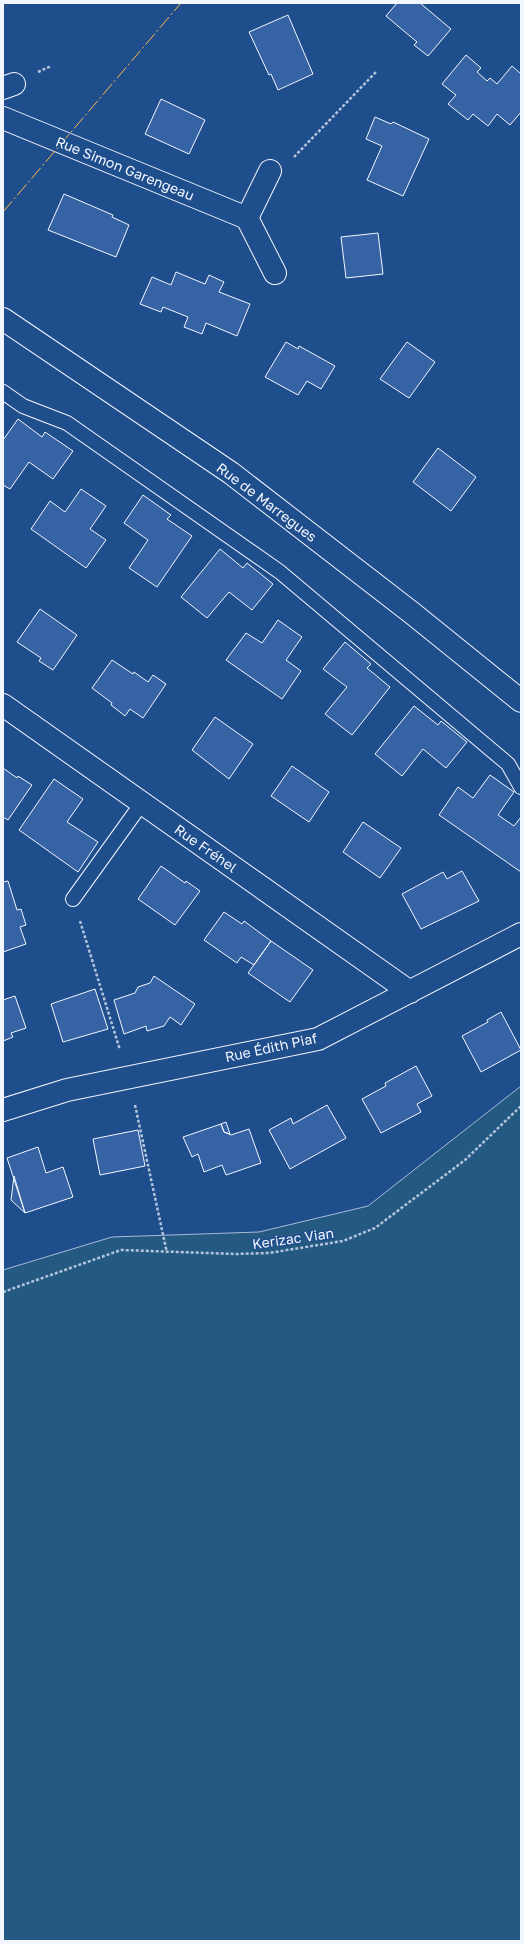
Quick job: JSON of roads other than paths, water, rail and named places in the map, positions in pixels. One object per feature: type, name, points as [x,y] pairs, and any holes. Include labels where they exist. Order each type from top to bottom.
[{"type":"street","name":"Rue Simon Garengeau","points":[[3,118],[247,218]]},
{"type":"street","points":[[270,170],[247,218],[275,273]]},
{"type":"street","name":"Rue de Marregues","points":[[3,319],[231,473],[412,613],[521,701]]},
{"type":"street","name":"Rue Fréhel","points":[[3,705],[410,992]]},
{"type":"street","name":"Rue Édith Piaf","points":[[3,1110],[67,1090],[318,1039],[521,934]]},
{"type":"lane","points":[[3,392],[23,406],[67,423],[280,572],[508,764],[521,787]]},
{"type":"lane","points":[[73,898],[142,803]]}]
